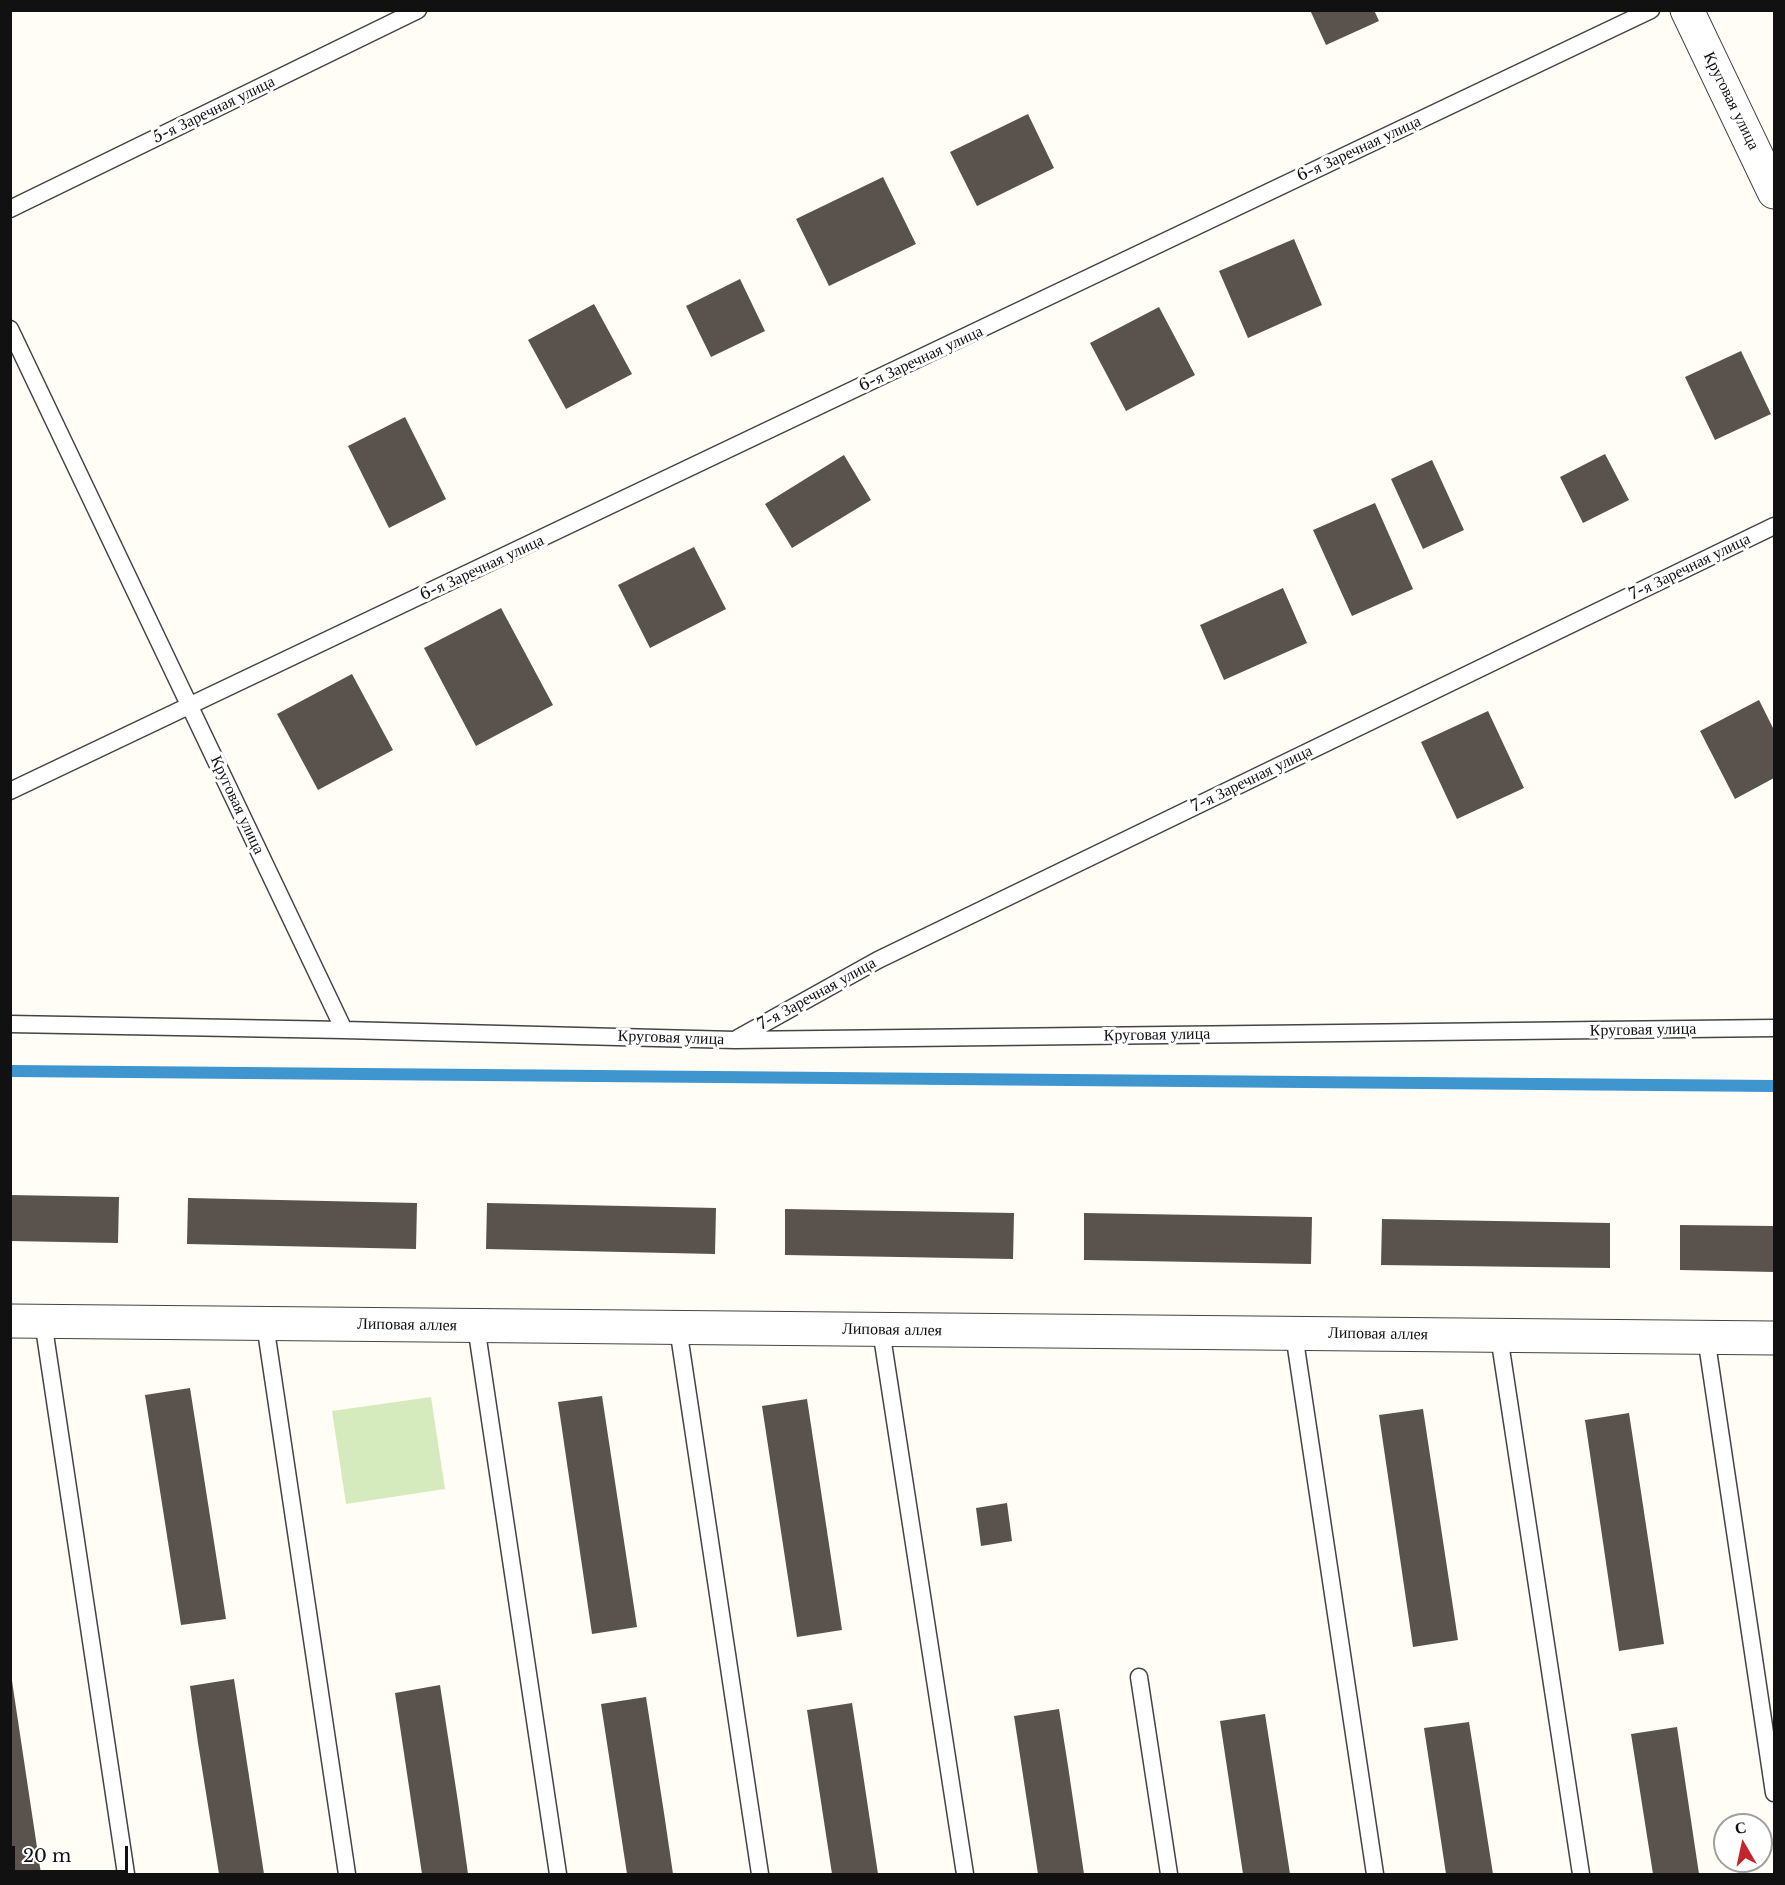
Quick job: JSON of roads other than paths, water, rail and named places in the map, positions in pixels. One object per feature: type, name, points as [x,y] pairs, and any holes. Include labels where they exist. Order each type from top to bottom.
[{"type":"street","name":"Круговая улица","points":[[1687,10],[1774,192]]},
{"type":"street","name":"Липовая аллея","points":[[10,1321],[1774,1338]]},
{"type":"lane","name":"5-я Заречная улица","points":[[10,208],[418,10]]},
{"type":"lane","name":"6-я Заречная улица","points":[[10,791],[1651,10]]},
{"type":"lane","name":"Круговая улица","points":[[10,329],[344,1030],[735,1040],[1774,1028]]},
{"type":"lane","name":"7-я Заречная улица","points":[[735,1040],[878,960],[1774,526]]},
{"type":"lane","points":[[10,1024],[344,1030]]},
{"type":"lane","points":[[43,1322],[126,1875]]},
{"type":"lane","points":[[266,1324],[347,1875]]},
{"type":"lane","points":[[476,1326],[558,1875]]},
{"type":"lane","points":[[678,1328],[760,1875]]},
{"type":"lane","points":[[881,1330],[965,1875]]},
{"type":"lane","points":[[1294,1334],[1375,1875]]},
{"type":"lane","points":[[1499,1336],[1581,1875]]},
{"type":"lane","points":[[1706,1338],[1774,1794]]},
{"type":"lane","points":[[1139,1677],[1169,1875]]},
{"type":"waterway","points":[[10,1071],[1774,1086]]}]
